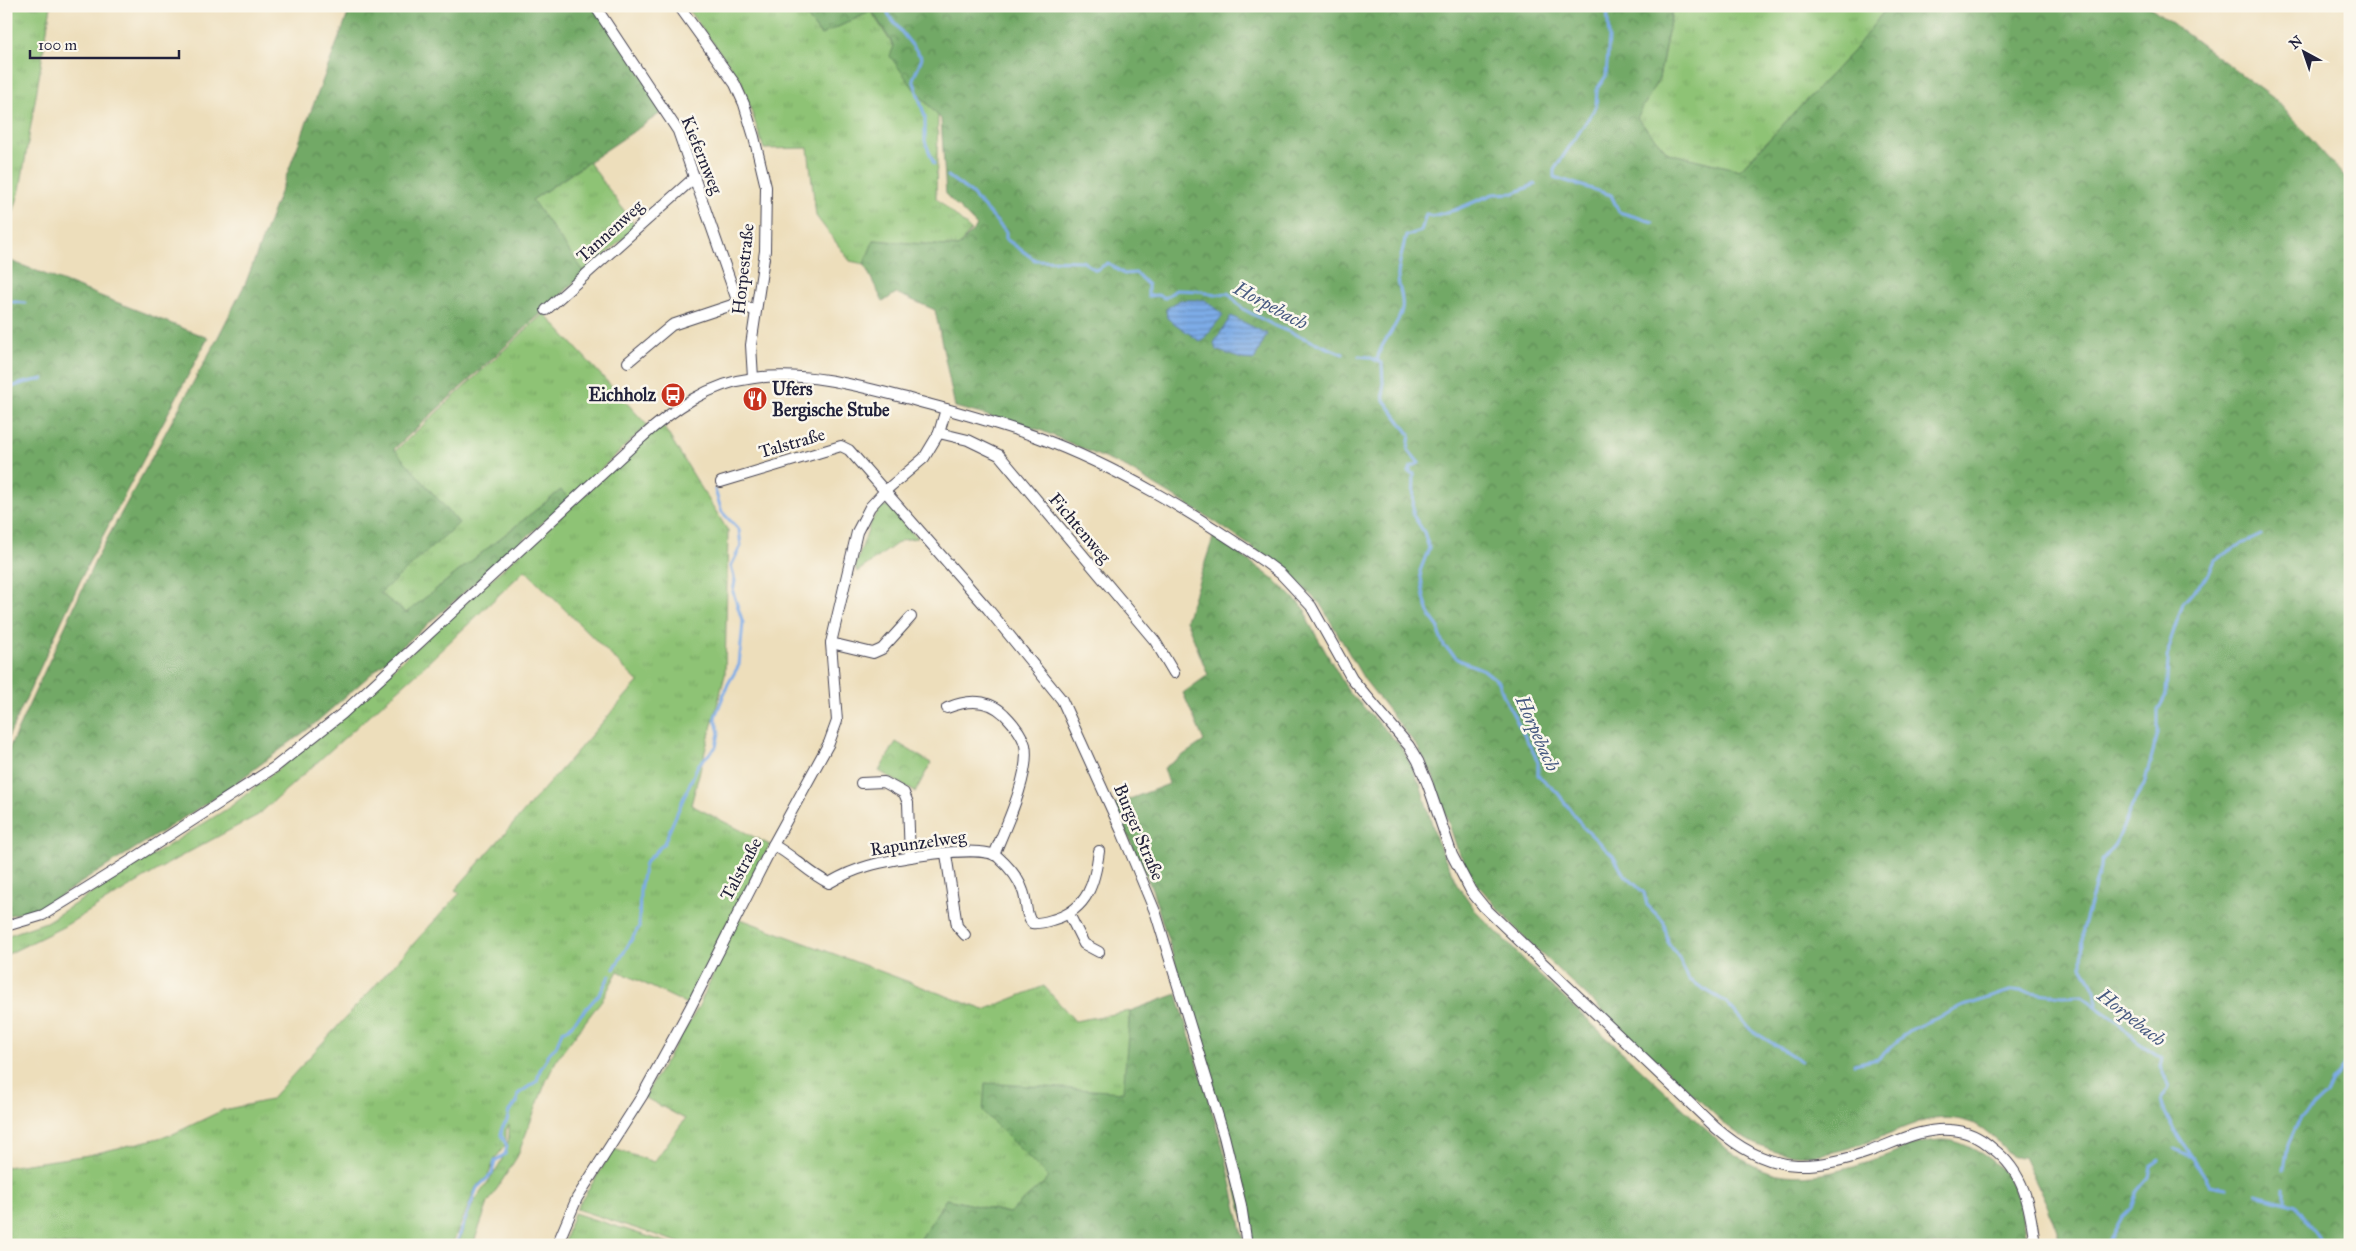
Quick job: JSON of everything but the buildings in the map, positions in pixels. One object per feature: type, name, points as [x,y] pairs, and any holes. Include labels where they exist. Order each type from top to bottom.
[{"type":"street","name":"Kiefernweg","points":[[594,6],[659,100],[678,131],[696,177],[738,303]]},
{"type":"street","name":"Horpestraße","points":[[680,6],[735,84],[744,104],[754,137],[766,187],[765,251],[751,345],[753,378]]},
{"type":"street","name":"Tannenweg","points":[[546,310],[696,177]]},
{"type":"street","points":[[628,362],[672,325],[738,303],[755,311]]},
{"type":"street","points":[[6,926],[43,915],[275,767],[342,714],[665,416],[702,394],[753,378],[808,377],[850,383],[1036,436],[1125,476],[1248,550],[1281,574],[1297,590],[1324,625],[1352,679],[1398,732],[1418,761],[1452,855],[1471,891],[1497,922],[1732,1141],[1766,1159],[1795,1165],[1808,1165],[1846,1158],[1924,1133],[1946,1130],[1964,1132],[1977,1138],[1999,1153],[2019,1177],[2028,1198],[2035,1245]]},
{"type":"street","name":"Talstraße","points":[[557,1245],[577,1198],[642,1096],[772,845],[830,743],[837,721],[831,643],[857,532],[865,513],[885,491],[924,458],[939,433],[946,409]]},
{"type":"street","name":"Fichtenweg","points":[[939,433],[968,440],[999,455],[1155,641],[1174,673]]},
{"type":"street","name":"Talstraße","points":[[721,482],[841,446],[849,450],[885,491]]},
{"type":"street","name":"Burger Straße","points":[[885,491],[988,609],[1062,700],[1121,830],[1156,914],[1224,1136],[1239,1197],[1247,1245]]},
{"type":"street","points":[[831,643],[872,653],[882,649],[911,617]]},
{"type":"street","points":[[947,708],[960,703],[975,701],[988,703],[1000,710],[1010,720],[1025,746],[1020,787],[994,855],[1018,880],[1023,891],[1029,919],[1032,923],[1038,924],[1069,914],[1082,902],[1090,892],[1099,851]]},
{"type":"street","points":[[861,783],[884,782],[904,793],[908,804],[910,857]]},
{"type":"street","name":"Rapunzelweg","points":[[772,845],[789,852],[829,883],[867,866],[910,857],[971,850],[994,855]]},
{"type":"street","points":[[946,854],[957,926],[965,935]]},
{"type":"street","points":[[1069,914],[1084,944],[1099,952]]},
{"type":"green space","points":[[6,6],[51,6],[20,190],[6,237]]},
{"type":"green space","points":[[351,6],[600,6],[664,111],[532,200],[585,273],[394,449],[459,523],[380,593],[406,613],[561,490],[570,499],[312,726],[221,794],[41,908],[6,916],[6,755],[97,557],[216,341],[246,282]]},
{"type":"green space","points":[[685,6],[798,6],[821,35],[871,11],[894,47],[914,89],[938,116],[936,198],[971,230],[958,247],[874,240],[864,264],[850,261],[816,216],[808,148],[764,149],[741,80]]},
{"type":"green space","points":[[798,6],[1673,6],[1659,78],[1637,118],[1668,153],[1740,170],[1854,50],[1888,6],[2149,6],[2276,100],[2350,183],[2350,1245],[2062,1245],[2047,1205],[2024,1157],[2013,1157],[1989,1133],[1972,1123],[1957,1119],[1942,1118],[1929,1120],[1843,1150],[1807,1155],[1775,1152],[1759,1146],[1726,1125],[1526,940],[1476,883],[1458,851],[1433,776],[1419,749],[1364,679],[1321,605],[1285,570],[1214,521],[1127,468],[1040,430],[955,407],[935,310],[896,293],[883,302],[864,264],[874,240],[958,247],[977,226],[946,195],[941,119],[914,89],[890,56],[894,46],[872,11],[821,35]]},
{"type":"green space","points":[[1673,6],[1888,6],[1854,50],[1740,170],[1668,153],[1637,118],[1659,78]]},
{"type":"green space","points":[[589,162],[636,227],[585,273],[532,200]]},
{"type":"green space","points":[[6,259],[208,338],[88,564],[6,742]]},
{"type":"green space","points":[[544,313],[647,425],[570,499],[561,490],[406,613],[379,593],[459,523],[395,451]]},
{"type":"green space","points":[[662,424],[728,531],[725,675],[691,805],[770,845],[731,916],[687,1004],[618,971],[604,997],[557,1059],[547,1079],[517,1157],[488,1203],[473,1245],[458,1245],[472,1206],[499,1165],[507,1147],[509,1125],[506,1130],[506,1144],[495,1159],[488,1176],[476,1187],[452,1245],[6,1245],[6,1167],[89,1155],[171,1135],[223,1110],[270,1100],[460,893],[455,890],[638,682],[525,570],[417,673],[258,815],[176,859],[63,927],[6,955],[6,936],[46,922],[230,807],[316,739]]},
{"type":"green space","points":[[881,506],[889,507],[917,538],[902,540],[857,572],[855,567],[870,524]]},
{"type":"green space","points":[[1214,535],[1275,580],[1306,610],[1308,621],[1348,691],[1399,744],[1409,761],[1421,787],[1437,841],[1457,884],[1475,910],[1538,974],[1727,1149],[1747,1162],[1769,1172],[1805,1176],[1854,1167],[1922,1143],[1948,1140],[1968,1146],[1994,1163],[2011,1182],[2016,1193],[2027,1245],[1251,1245],[1184,991],[1152,889],[1114,805],[1169,784],[1164,768],[1204,741],[1183,693],[1208,675],[1186,620]]},
{"type":"green space","points":[[896,742],[931,763],[915,792],[879,771]]},
{"type":"green space","points":[[738,918],[984,1010],[1044,986],[1075,1021],[1130,1011],[1124,1092],[983,1112],[1050,1178],[1009,1213],[946,1199],[917,1245],[687,1245],[576,1209],[614,1149],[654,1162],[685,1119],[644,1097],[698,1008]]},
{"type":"green space","points":[[1177,994],[1225,1155],[1245,1245],[917,1245],[946,1199],[1009,1213],[1049,1178],[983,1112],[985,1083],[1123,1092],[1130,1011]]},
{"type":"green space","points":[[574,1213],[675,1245],[563,1245]]},
{"type":"water","points":[[1180,300],[1205,300],[1223,315],[1201,342],[1167,318],[1166,309]]},
{"type":"water","points":[[1231,316],[1267,334],[1254,360],[1242,359],[1216,350],[1214,343]]},
{"type":"waterway","name":"Horpebach","points":[[886,6],[889,16],[922,58],[913,79],[925,117],[925,141],[934,164]]},
{"type":"waterway","points":[[1607,6],[1609,38],[1606,76],[1597,89],[1596,107],[1554,170],[1554,177],[1611,195],[1619,212],[1653,222]]},
{"type":"waterway","name":"Horpebach","points":[[948,176],[971,193],[1006,232],[1006,239],[1035,260],[1082,261],[1096,270],[1108,263],[1124,274],[1136,273],[1148,285],[1148,296],[1157,295],[1165,298],[1176,290],[1201,291],[1214,295],[1228,293],[1243,309],[1275,326],[1343,354]]},
{"type":"waterway","points":[[1377,361],[1382,347],[1397,322],[1402,309],[1398,274],[1406,236],[1421,231],[1426,214],[1432,216],[1455,210],[1493,194],[1514,193],[1536,184]]},
{"type":"waterway","points":[[6,301],[25,303]]},
{"type":"waterway","name":"Horpebach","points":[[1359,356],[1369,357],[1382,363],[1384,400],[1410,435],[1408,450],[1419,463],[1411,467],[1409,472],[1414,474],[1413,515],[1424,532],[1429,548],[1420,571],[1424,597],[1430,616],[1439,628],[1439,634],[1444,646],[1459,660],[1484,670],[1499,682],[1504,697],[1538,761],[1538,775],[1557,792],[1583,827],[1613,856],[1623,873],[1644,893],[1647,905],[1664,922],[1668,942],[1679,958],[1689,980],[1726,1002],[1751,1030],[1801,1061]]},
{"type":"waterway","points":[[6,389],[43,379]]},
{"type":"waterway","points":[[614,969],[639,927],[640,890],[645,863],[664,843],[698,765],[716,747],[719,733],[715,717],[728,684],[739,665],[743,623],[733,592],[735,581],[731,566],[741,546],[739,530],[722,512],[715,490]]},
{"type":"waterway","points":[[2098,1007],[2093,986],[2082,966],[2083,929],[2102,861],[2116,844],[2132,805],[2144,785],[2158,733],[2158,710],[2166,695],[2169,645],[2183,603],[2209,574],[2215,560],[2261,535]]},
{"type":"waterway","points":[[456,1245],[477,1188],[492,1174],[495,1161],[505,1154],[507,1146],[501,1135],[502,1128],[507,1121],[509,1111],[517,1103],[518,1094],[537,1081],[547,1055],[556,1047],[562,1031],[568,1029],[601,992],[610,975]]},
{"type":"waterway","name":"Horpebach","points":[[1854,1064],[1878,1059],[1908,1031],[1964,1006],[2013,990],[2063,996],[2081,995],[2118,1022],[2136,1041],[2162,1058],[2160,1066],[2169,1087],[2161,1100],[2169,1121],[2210,1185],[2227,1188]]},
{"type":"waterway","points":[[2284,1169],[2288,1145],[2299,1120],[2326,1094],[2332,1081],[2350,1060]]},
{"type":"waterway","points":[[2175,1149],[2194,1158]]},
{"type":"waterway","points":[[2107,1245],[2122,1217],[2131,1208],[2137,1191],[2149,1177],[2151,1166],[2159,1160]]},
{"type":"waterway","points":[[2284,1189],[2284,1202]]},
{"type":"waterway","name":"Horpebach","points":[[2257,1194],[2295,1205],[2324,1245]]},
{"type":"place","name":"Eichholz","points":[[673,395]]},
{"type":"place","name":"Ufers Bergische Stube","points":[[755,399]]}]
